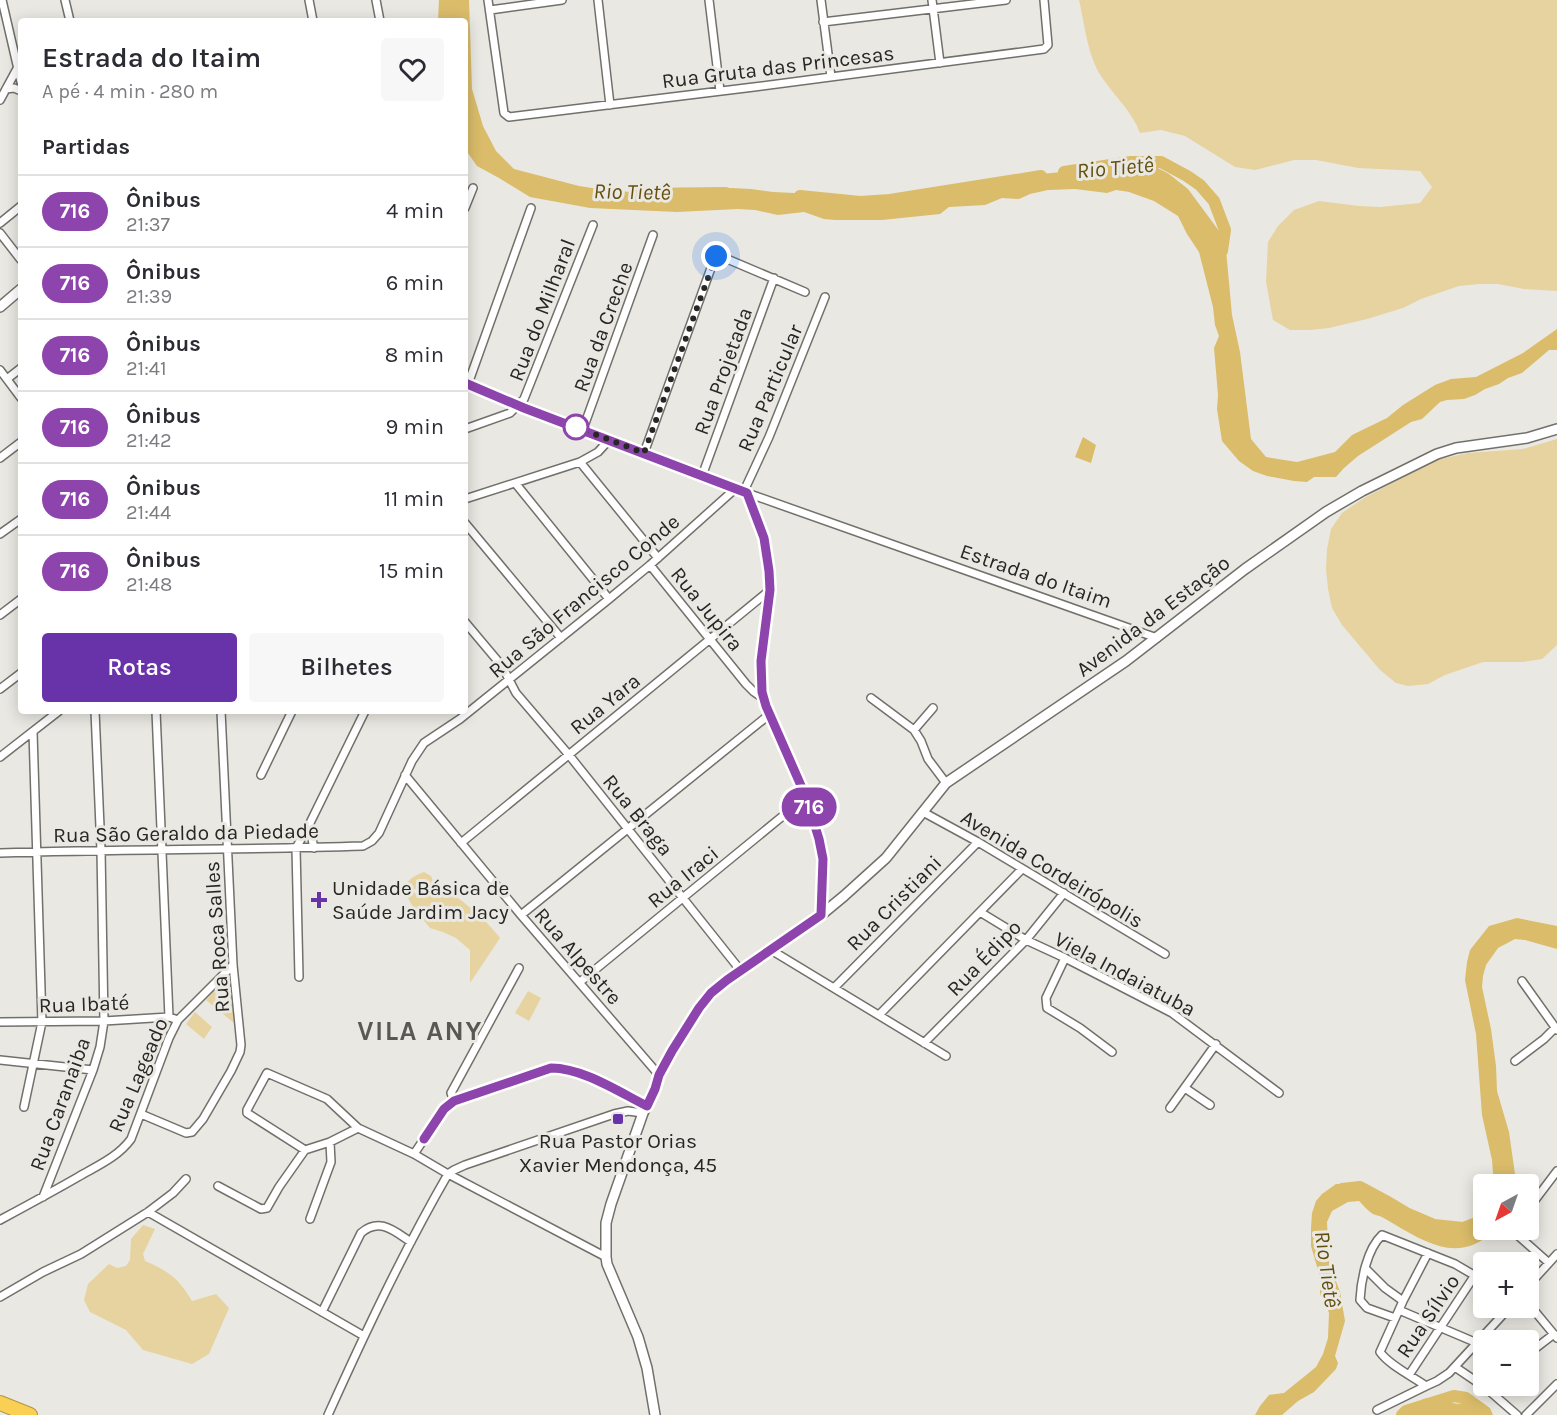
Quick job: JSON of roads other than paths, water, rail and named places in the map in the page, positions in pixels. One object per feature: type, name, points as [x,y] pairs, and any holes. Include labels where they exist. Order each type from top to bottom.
[{"type":"highway","points":[[0,1403],[30,1415]]},
{"type":"highway","points":[[14,1409],[39,1415]]},
{"type":"street","points":[[0,100],[18,68],[2,0]]},
{"type":"street","points":[[66,0],[69,18]]},
{"type":"street","points":[[309,0],[312,18]]},
{"type":"street","points":[[376,0],[379,18]]},
{"type":"street","points":[[488,0],[490,10],[562,0]]},
{"type":"street","points":[[598,0],[610,105]]},
{"type":"street","points":[[709,0],[720,91]]},
{"type":"street","points":[[821,0],[831,77]]},
{"type":"street","points":[[824,22],[933,4],[1006,0]]},
{"type":"street","name":"Rua Gruta das Princesas","points":[[490,10],[506,115],[610,105],[1044,49],[1048,45],[1044,0]]},
{"type":"street","points":[[933,4],[940,63]]},
{"type":"street","points":[[6,88],[18,90]]},
{"type":"street","points":[[468,200],[473,188]]},
{"type":"street","points":[[0,223],[18,208]]},
{"type":"street","points":[[468,379],[531,208]]},
{"type":"street","name":"Rua do Milharal","points":[[519,406],[527,394],[593,225]]},
{"type":"street","points":[[0,233],[18,256]]},
{"type":"street","name":"Rua da Creche","points":[[583,429],[653,235]]},
{"type":"street","points":[[644,453],[716,256],[805,292]]},
{"type":"street","name":"Rua Projetada","points":[[702,476],[774,278]]},
{"type":"street","points":[[0,308],[18,292]]},
{"type":"street","name":"Rua Particular","points":[[742,491],[769,437],[825,297]]},
{"type":"street","points":[[0,370],[18,394]]},
{"type":"street","points":[[7,379],[18,370]]},
{"type":"street","name":"Estrada do Itaim","points":[[468,385],[742,491],[1157,638]]},
{"type":"street","points":[[468,428],[510,413],[519,406]]},
{"type":"street","name":"Avenida da Estação","points":[[655,1415],[647,1368],[638,1337],[607,1264],[606,1223],[610,1204],[659,1075],[683,1032],[711,993],[844,896],[886,858],[946,783],[1157,638],[1277,546],[1326,512],[1446,451],[1527,438],[1557,429]]},
{"type":"street","points":[[468,499],[580,462],[598,452],[609,440]]},
{"type":"street","points":[[0,458],[18,444]]},
{"type":"street","points":[[580,462],[658,558]]},
{"type":"street","points":[[516,484],[609,599]]},
{"type":"street","points":[[742,491],[764,538],[770,590],[761,661],[764,699],[806,797],[819,839],[823,859],[821,915]]},
{"type":"street","name":"Rua São Francisco Conde","points":[[468,712],[742,491]]},
{"type":"street","points":[[0,534],[18,521]]},
{"type":"street","points":[[468,527],[561,639]]},
{"type":"street","name":"Rua Jupira","points":[[650,566],[747,684],[764,699]]},
{"type":"street","name":"Rua Yara","points":[[461,843],[770,590]]},
{"type":"street","points":[[0,615],[18,601]]},
{"type":"street","name":"Rua Braga","points":[[468,626],[502,666],[516,693],[741,970]]},
{"type":"street","points":[[0,689],[18,675]]},
{"type":"street","points":[[871,698],[914,730],[928,759],[946,783]]},
{"type":"street","points":[[914,730],[933,708]]},
{"type":"street","points":[[0,757],[55,714]]},
{"type":"street","name":"Rua Caranaiba","points":[[43,1197],[93,1070],[104,1021],[95,714]]},
{"type":"street","points":[[156,714],[169,1017],[178,1020]]},
{"type":"street","name":"Rua Roca Salles","points":[[141,1114],[186,1133],[192,1132],[203,1119],[240,1052],[241,1038],[232,964],[221,714]]},
{"type":"street","points":[[261,775],[291,714]]},
{"type":"street","points":[[299,977],[296,848],[364,714]]},
{"type":"street","points":[[457,714],[460,718]]},
{"type":"street","name":"Rua São Francisco Conde","points":[[372,841],[379,833],[417,752],[424,743],[465,714]]},
{"type":"street","points":[[521,915],[770,714]]},
{"type":"street","points":[[24,1107],[42,1022],[33,732]]},
{"type":"street","name":"Rua Alpestre","points":[[405,776],[659,1075]]},
{"type":"street","name":"Rua Iraci","points":[[580,982],[806,797]]},
{"type":"street","name":"Avenida Cordeirópolis","points":[[923,812],[978,842],[1165,954]]},
{"type":"street","points":[[309,825],[314,848]]},
{"type":"street","name":"Rua São Geraldo da Piedade","points":[[0,854],[100,850],[314,848],[363,846],[372,841]]},
{"type":"street","name":"Rua Cristiani","points":[[834,988],[978,842]]},
{"type":"street","points":[[879,1015],[1022,869]]},
{"type":"street","name":"Rua Édipo","points":[[924,1043],[1026,940],[1064,893]]},
{"type":"street","name":"Viela Indaiatuba","points":[[980,912],[1026,940],[1172,1013],[1280,1093]]},
{"type":"street","points":[[771,950],[946,1056]]},
{"type":"street","points":[[1065,958],[1046,998],[1047,1008],[1080,1028],[1112,1052]]},
{"type":"street","name":"Rua Lageado","points":[[0,1220],[119,1152],[131,1139],[178,1020],[232,964]]},
{"type":"street","points":[[454,1101],[451,1093],[519,968]]},
{"type":"street","points":[[1515,1061],[1556,1029],[1522,981]]},
{"type":"street","name":"Rua Ibaté","points":[[0,1022],[104,1021],[169,1017]]},
{"type":"street","points":[[1170,1108],[1216,1044]]},
{"type":"street","points":[[0,1060],[93,1070]]},
{"type":"street","points":[[414,1154],[444,1109],[454,1101],[551,1068],[561,1068],[585,1075],[645,1109]]},
{"type":"street","points":[[305,1150],[247,1113],[267,1073],[327,1098],[358,1128],[414,1154],[606,1257]]},
{"type":"street","points":[[1185,1088],[1210,1105]]},
{"type":"street","points":[[328,1415],[364,1336],[448,1174],[465,1165],[614,1114],[645,1109]]},
{"type":"street","points":[[218,1186],[261,1209],[267,1208],[305,1150],[330,1142],[358,1128]]},
{"type":"street","points":[[310,1219],[331,1162],[330,1142]]},
{"type":"street","points":[[1539,1195],[1557,1171]]},
{"type":"street","points":[[0,1297],[43,1272],[81,1254],[148,1212],[173,1193],[186,1179]]},
{"type":"street","points":[[148,1212],[364,1336]]},
{"type":"street","points":[[322,1312],[361,1233],[368,1227],[375,1225],[385,1227],[411,1242]]},
{"type":"street","points":[[1395,1318],[1367,1308],[1362,1303],[1366,1265],[1378,1238],[1382,1235],[1455,1264],[1473,1274]]},
{"type":"street","points":[[1523,1240],[1549,1263]]},
{"type":"street","points":[[1426,1386],[1380,1352],[1402,1301],[1428,1253]]},
{"type":"street","points":[[1539,1274],[1557,1254]]},
{"type":"street","points":[[1366,1265],[1385,1288],[1402,1301]]},
{"type":"street","name":"Rua Sílvio","points":[[1409,1375],[1473,1278]]},
{"type":"street","points":[[1399,1310],[1473,1341]]},
{"type":"street","points":[[1539,1316],[1555,1336],[1539,1347]]},
{"type":"street","points":[[1489,1330],[1500,1318]]},
{"type":"street","points":[[1377,1410],[1442,1378],[1473,1347]]},
{"type":"street","points":[[1455,1367],[1473,1378]]},
{"type":"street","points":[[1526,1415],[1557,1384]]},
{"type":"street","points":[[1497,1396],[1517,1415]]},
{"type":"water","name":"Rio Tietê","points":[[439,0],[469,0],[472,89],[483,126],[496,151],[514,169],[579,186],[645,193],[699,195],[731,188],[794,193],[827,200],[868,199],[914,202],[1008,184],[1042,174],[1124,163],[1150,164],[1169,174],[1188,189],[1225,239],[1232,315],[1240,352],[1251,439],[1266,457],[1297,462],[1335,452],[1352,435],[1387,418],[1435,385],[1451,379],[1476,377],[1523,353],[1557,329],[1557,350],[1549,350],[1522,373],[1475,395],[1440,402],[1422,419],[1411,422],[1358,456],[1336,477],[1314,477],[1307,482],[1267,476],[1253,471],[1239,461],[1222,441],[1217,409],[1214,348],[1219,336],[1199,252],[1178,216],[1154,201],[1116,190],[1107,193],[1075,189],[1048,190],[1019,199],[1002,198],[985,205],[949,207],[940,214],[882,220],[835,220],[804,212],[778,215],[738,209],[677,212],[590,208],[530,197],[477,166],[468,153],[468,18],[438,18]]},
{"type":"water","points":[[1083,437],[1096,445],[1091,463],[1075,457]]},
{"type":"water","points":[[1517,918],[1557,926],[1557,949],[1515,939],[1498,948],[1486,965],[1483,976],[1482,987],[1491,1029],[1497,1091],[1509,1132],[1515,1174],[1493,1174],[1482,1115],[1476,1034],[1465,980],[1470,950],[1489,926]]},
{"type":"water","name":"Rio Tietê","points":[[1336,1184],[1351,1185],[1362,1190],[1370,1198],[1389,1202],[1425,1224],[1467,1229],[1473,1226],[1473,1240],[1482,1240],[1470,1246],[1457,1248],[1432,1244],[1373,1214],[1359,1201],[1348,1202],[1332,1211],[1327,1222],[1329,1262],[1340,1292],[1345,1321],[1335,1356],[1338,1363],[1336,1369],[1314,1392],[1298,1401],[1282,1415],[1255,1415],[1269,1395],[1284,1393],[1316,1367],[1328,1338],[1329,1313],[1320,1295],[1320,1277],[1311,1246],[1312,1213],[1316,1201]]},
{"type":"water","points":[[1441,1396],[1455,1404],[1470,1399],[1490,1408],[1493,1415],[1400,1415],[1414,1409],[1423,1399]]},
{"type":"waterway","name":"Rio Tietê","points":[[1064,172],[1131,162],[1161,162],[1200,185],[1214,201],[1225,230],[1222,251]]},
{"type":"waterway","name":"Rio Tietê","points":[[800,196],[860,202],[890,200],[1041,176]]},
{"type":"waterway","name":"Rio Tietê","points":[[635,194],[726,193]]},
{"type":"waterway","name":"Rio Tietê","points":[[1342,1189],[1360,1187],[1406,1213],[1434,1225],[1463,1228],[1473,1224]]},
{"type":"waterway","name":"Rio Tietê","points":[[1402,1415],[1406,1411],[1454,1396],[1466,1398],[1486,1415]]},
{"type":"place","name":"Unidade Básica de Saúde Jardim Jacy","points":[[319,900]]},
{"type":"place","name":"Rua Pastor Orias Xavier Mendonça, 45","points":[[618,1119]]},
{"type":"district","name":"VILA ANY","points":[[420,1031]]}]
